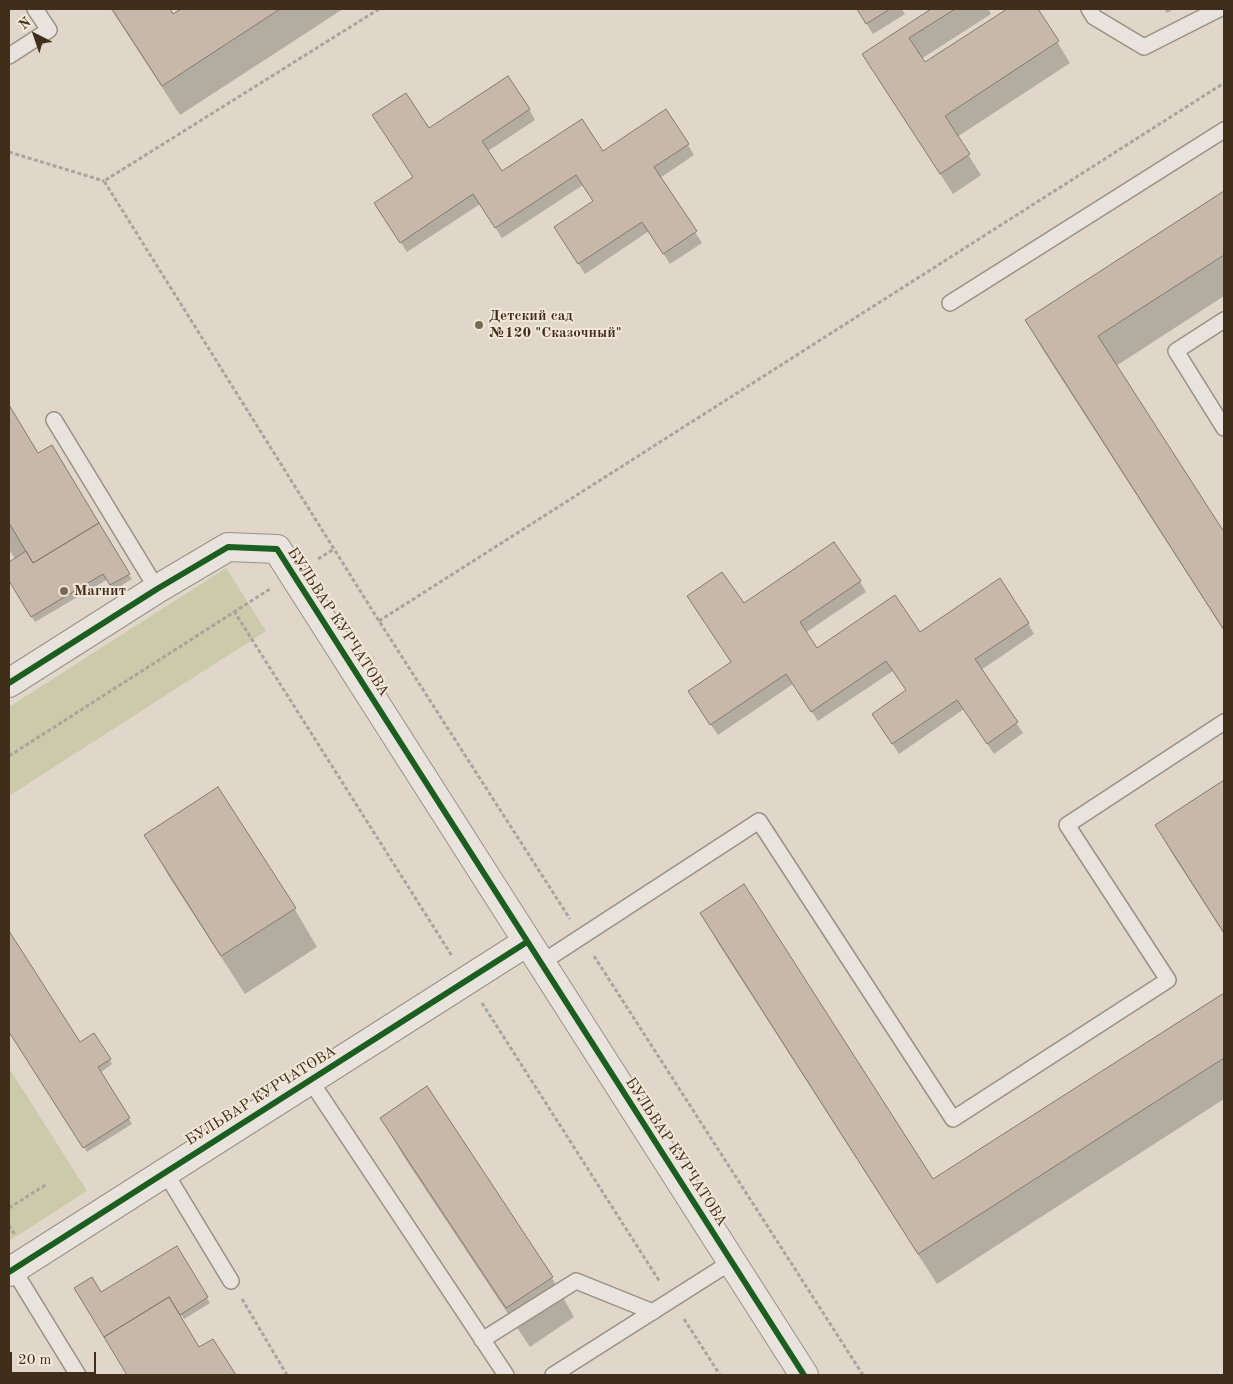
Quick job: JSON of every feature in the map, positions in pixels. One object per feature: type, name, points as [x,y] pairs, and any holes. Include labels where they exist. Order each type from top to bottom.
[{"type":"street","name":"БУЛЬВАР КУРЧАТОВА","points":[[9,683],[157,589],[228,547],[277,549],[804,1375]]},
{"type":"street","name":"БУЛЬВАР КУРЧАТОВА","points":[[11,1270],[467,980],[534,952]]},
{"type":"lane","points":[[9,56],[49,30],[35,9]]},
{"type":"lane","points":[[1089,9],[1094,17],[1144,47],[1219,9]]},
{"type":"lane","points":[[950,303],[1224,130]]},
{"type":"lane","points":[[1224,320],[1176,351],[1224,428]]},
{"type":"lane","points":[[54,420],[157,589]]},
{"type":"lane","points":[[534,952],[582,937],[759,821],[953,1119],[1168,980],[1067,825],[1224,722]]},
{"type":"lane","points":[[310,1080],[506,1375]]},
{"type":"lane","points":[[165,1172],[231,1281]]},
{"type":"lane","points":[[553,1375],[731,1262]]},
{"type":"lane","points":[[11,1270],[78,1375]]},
{"type":"lane","points":[[482,1340],[576,1281],[653,1312]]},
{"type":"path","points":[[104,181],[379,9]]},
{"type":"path","points":[[379,621],[1224,83]]},
{"type":"path","points":[[9,152],[104,181],[379,621],[862,1375]]},
{"type":"path","points":[[9,756],[334,549]]},
{"type":"path","points":[[234,611],[720,1375]]},
{"type":"path","points":[[9,1208],[46,1184]]},
{"type":"path","points":[[231,1281],[287,1375]]},
{"type":"green space","points":[[226,568],[266,631],[9,796],[9,707]]},
{"type":"green space","points":[[9,1068],[87,1191],[9,1241]]},
{"type":"building","points":[[112,9],[170,9],[173,14],[181,9],[280,9],[162,86]]},
{"type":"building","points":[[857,9],[890,9],[866,24]]},
{"type":"building","points":[[931,9],[955,9],[909,38],[925,62],[1007,9],[1038,9],[1059,41],[945,116],[970,154],[940,174],[862,54]]},
{"type":"building","points":[[508,76],[530,109],[482,141],[502,171],[582,119],[603,151],[666,109],[689,144],[654,167],[697,231],[663,254],[642,222],[578,264],[554,227],[593,201],[576,175],[495,228],[473,194],[400,243],[374,203],[413,177],[372,115],[406,93],[429,128]]},
{"type":"building","points":[[1224,191],[1224,255],[1098,336],[1224,532],[1224,630],[1025,320]]},
{"type":"building","points":[[9,405],[38,453],[52,445],[99,523],[33,563],[9,523]]},
{"type":"building","points":[[99,523],[130,574],[110,585],[103,574],[31,617],[9,581],[9,562],[26,551],[33,563]]},
{"type":"building","points":[[834,542],[861,581],[800,622],[817,648],[895,595],[920,632],[1000,578],[1029,623],[975,659],[1018,722],[987,744],[957,700],[892,744],[872,714],[906,690],[886,661],[811,712],[786,674],[710,725],[688,691],[731,662],[687,596],[722,572],[744,603]]},
{"type":"building","points":[[1224,780],[1224,933],[1155,825]]},
{"type":"building","points":[[218,787],[296,908],[221,956],[144,835]]},
{"type":"building","points":[[744,884],[933,1179],[1224,993],[1224,1058],[918,1254],[700,913]]},
{"type":"building","points":[[9,931],[80,1042],[94,1033],[111,1059],[98,1067],[130,1118],[83,1148],[9,1032]]},
{"type":"building","points":[[427,1086],[553,1277],[506,1308],[380,1118]]},
{"type":"building","points":[[177,1246],[208,1297],[180,1315],[169,1297],[104,1337],[74,1288],[92,1277],[101,1292]]},
{"type":"building","points":[[169,1297],[199,1347],[213,1339],[236,1375],[127,1375],[104,1337]]},
{"type":"cycle path","points":[[9,683],[157,589],[228,547],[277,549],[804,1375]]},
{"type":"cycle path","points":[[9,1272],[527,942]]},
{"type":"place","name":"Детский сад №120 \"Сказочный\"","points":[[479,325]]},
{"type":"place","name":"Магнит","points":[[64,591]]}]
